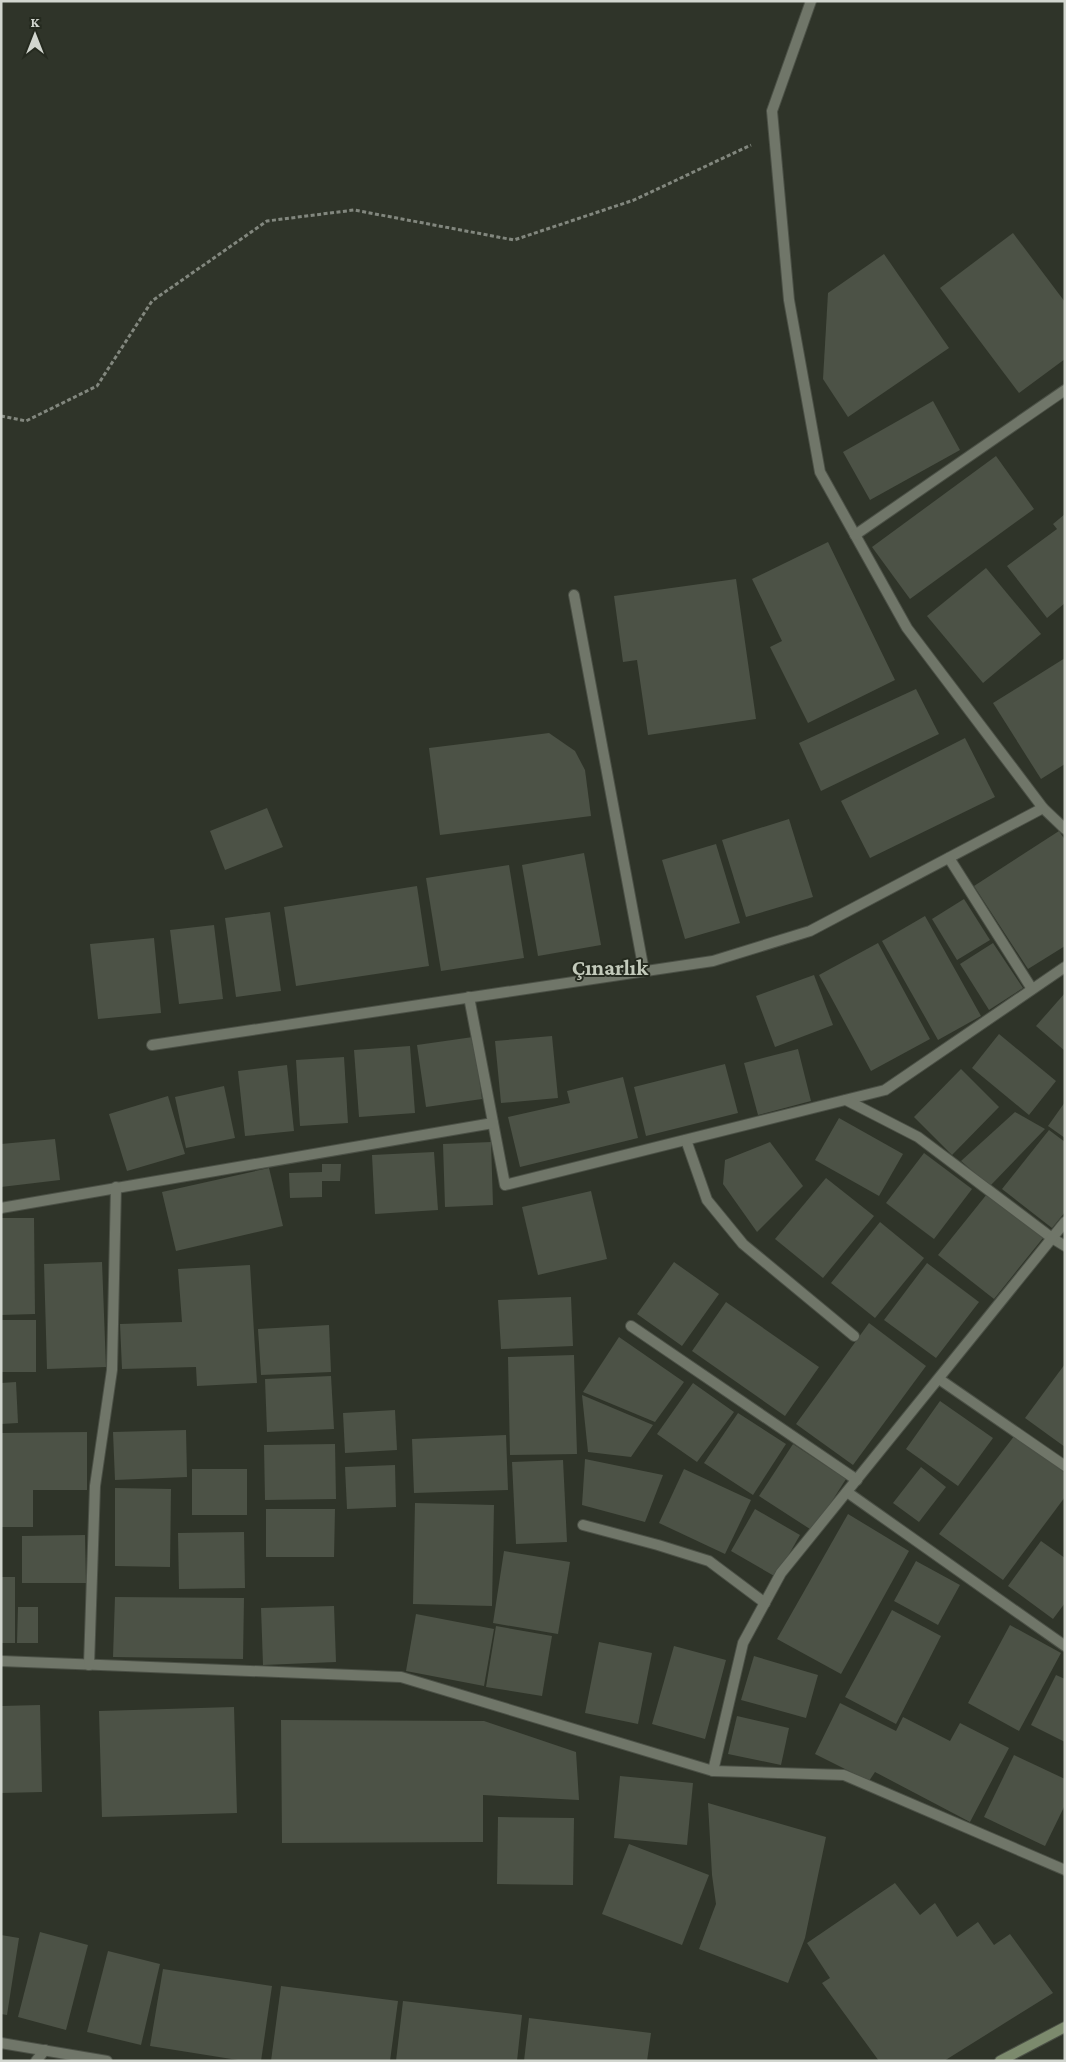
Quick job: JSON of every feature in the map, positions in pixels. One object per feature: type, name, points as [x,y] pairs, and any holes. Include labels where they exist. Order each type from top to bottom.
[{"type":"street","points":[[811,1],[772,111],[789,300],[820,472],[907,628],[1043,808],[1065,829]]},
{"type":"street","points":[[855,535],[1065,390]]},
{"type":"street","points":[[574,596],[644,971]]},
{"type":"street","points":[[152,1045],[713,961],[810,931],[1043,808]]},
{"type":"street","points":[[949,858],[1032,990]]},
{"type":"street","points":[[469,997],[505,1185],[885,1090],[1065,967]]},
{"type":"street","points":[[846,1100],[918,1137],[1065,1246]]},
{"type":"street","points":[[1,1208],[493,1123]]},
{"type":"street","points":[[686,1140],[706,1200],[743,1244],[854,1336]]},
{"type":"street","points":[[89,1665],[94,1486],[112,1370],[116,1187]]},
{"type":"street","points":[[713,1771],[743,1642],[781,1573],[1065,1222]]},
{"type":"street","points":[[631,1326],[857,1480]]},
{"type":"street","points":[[938,1379],[1065,1466]]},
{"type":"street","points":[[847,1492],[1065,1646]]},
{"type":"street","points":[[583,1525],[709,1561],[765,1602]]},
{"type":"street","points":[[1,1661],[401,1676],[713,1771],[844,1775],[1065,1870]]},
{"type":"street","points":[[1000,2061],[1065,2027]]},
{"type":"street","points":[[1,2043],[107,2061]]},
{"type":"street","points":[[36,2061],[45,2050]]},
{"type":"path","points":[[1,416],[26,421],[97,386],[152,301],[267,221],[354,210],[514,240],[634,200],[774,135]]},
{"type":"building","points":[[1013,233],[1065,302],[1065,359],[1019,393],[940,288]]},
{"type":"building","points":[[884,254],[949,348],[848,417],[823,379],[828,293]]},
{"type":"building","points":[[933,401],[960,450],[870,500],[843,452]]},
{"type":"building","points":[[996,456],[1034,509],[910,599],[872,547]]},
{"type":"building","points":[[1065,514],[1065,603],[1047,618],[1007,566],[1057,529],[1053,524]]},
{"type":"building","points":[[828,542],[895,680],[808,723],[770,647],[782,641],[752,579]]},
{"type":"building","points":[[986,568],[1041,634],[983,683],[927,616]]},
{"type":"building","points":[[736,579],[756,719],[648,735],[637,660],[623,662],[614,596]]},
{"type":"building","points":[[1065,658],[1065,764],[1041,779],[993,703]]},
{"type":"building","points":[[916,689],[939,734],[821,791],[799,743]]},
{"type":"building","points":[[549,733],[575,751],[585,770],[591,816],[440,835],[429,748]]},
{"type":"building","points":[[965,738],[995,797],[870,858],[841,801]]},
{"type":"building","points":[[267,808],[283,847],[225,870],[210,831]]},
{"type":"building","points":[[789,819],[813,897],[746,917],[722,840]]},
{"type":"building","points":[[1059,831],[1065,840],[1065,946],[1028,969],[974,886]]},
{"type":"building","points":[[716,844],[740,923],[685,939],[662,860]]},
{"type":"building","points":[[584,853],[601,945],[538,956],[522,865]]},
{"type":"building","points":[[509,865],[524,958],[441,971],[426,878]]},
{"type":"building","points":[[417,886],[429,966],[296,986],[284,907]]},
{"type":"building","points":[[964,899],[990,940],[957,960],[932,919]]},
{"type":"building","points":[[270,912],[281,991],[236,997],[225,918]]},
{"type":"building","points":[[925,916],[981,1016],[938,1040],[882,941]]},
{"type":"building","points":[[214,925],[223,999],[179,1004],[170,930]]},
{"type":"building","points":[[154,938],[161,1013],[98,1019],[90,944]]},
{"type":"building","points":[[878,943],[930,1039],[871,1071],[819,975]]},
{"type":"building","points":[[993,943],[1023,988],[989,1010],[960,964]]},
{"type":"building","points":[[814,975],[833,1025],[775,1047],[756,996]]},
{"type":"building","points":[[1065,993],[1065,1051],[1036,1026]]},
{"type":"building","points":[[999,1034],[1056,1081],[1029,1115],[972,1068]]},
{"type":"building","points":[[552,1036],[558,1098],[501,1103],[495,1041]]},
{"type":"building","points":[[473,1037],[482,1099],[426,1107],[417,1045]]},
{"type":"building","points":[[410,1046],[415,1113],[359,1117],[354,1050]]},
{"type":"building","points":[[798,1049],[811,1101],[758,1115],[744,1063]]},
{"type":"building","points":[[344,1057],[348,1123],[300,1126],[296,1060]]},
{"type":"building","points":[[725,1064],[738,1113],[646,1136],[634,1087]]},
{"type":"building","points":[[287,1065],[294,1131],[245,1136],[238,1071]]},
{"type":"building","points":[[961,1069],[999,1107],[952,1155],[914,1117]]},
{"type":"building","points":[[623,1077],[638,1138],[520,1167],[508,1117],[570,1103],[567,1091]]},
{"type":"building","points":[[224,1086],[235,1138],[186,1148],[175,1097]]},
{"type":"building","points":[[168,1096],[185,1154],[127,1171],[109,1114]]},
{"type":"building","points":[[1065,1102],[1065,1138],[1048,1126]]},
{"type":"building","points":[[1015,1112],[1045,1129],[990,1186],[961,1161]]},
{"type":"building","points":[[839,1118],[903,1154],[879,1196],[815,1160]]},
{"type":"building","points":[[1049,1130],[1065,1142],[1065,1212],[1052,1228],[1002,1189]]},
{"type":"building","points":[[55,1139],[60,1180],[1,1187],[1,1144]]},
{"type":"building","points":[[491,1142],[493,1205],[445,1207],[443,1144]]},
{"type":"building","points":[[770,1142],[803,1186],[757,1232],[723,1184],[725,1160]]},
{"type":"building","points":[[434,1152],[438,1210],[375,1214],[372,1155]]},
{"type":"building","points":[[924,1153],[972,1189],[934,1239],[886,1203]]},
{"type":"building","points":[[322,1164],[341,1164],[340,1181],[322,1181],[322,1197],[290,1198],[289,1173],[322,1172]]},
{"type":"building","points":[[269,1168],[283,1226],[176,1251],[162,1192]]},
{"type":"building","points":[[826,1178],[874,1216],[823,1278],[775,1239]]},
{"type":"building","points":[[591,1191],[607,1259],[538,1275],[522,1207]]},
{"type":"building","points":[[987,1194],[1043,1238],[994,1299],[938,1255]]},
{"type":"building","points":[[1,1218],[34,1218],[35,1314],[1,1315]]},
{"type":"building","points":[[880,1222],[924,1258],[875,1318],[831,1283]]},
{"type":"building","points":[[102,1262],[106,1367],[47,1369],[44,1264]]},
{"type":"building","points":[[674,1262],[719,1294],[682,1346],[637,1314]]},
{"type":"building","points":[[927,1263],[979,1302],[936,1358],[884,1320]]},
{"type":"building","points":[[250,1265],[257,1383],[197,1386],[196,1367],[122,1369],[120,1324],[182,1322],[178,1269]]},
{"type":"building","points":[[571,1297],[573,1346],[501,1349],[498,1300]]},
{"type":"building","points":[[726,1302],[819,1367],[785,1416],[692,1351]]},
{"type":"building","points":[[1,1320],[36,1320],[36,1372],[1,1372]]},
{"type":"building","points":[[869,1323],[926,1366],[853,1465],[796,1424]]},
{"type":"building","points":[[329,1325],[331,1372],[261,1375],[258,1329]]},
{"type":"building","points":[[619,1337],[684,1382],[655,1422],[583,1392]]},
{"type":"building","points":[[574,1355],[577,1454],[510,1455],[508,1357]]},
{"type":"building","points":[[1065,1364],[1065,1447],[1025,1418]]},
{"type":"building","points":[[331,1376],[334,1429],[267,1432],[265,1379]]},
{"type":"building","points":[[16,1382],[18,1423],[1,1424],[1,1383]]},
{"type":"building","points":[[693,1383],[734,1412],[697,1462],[657,1434]]},
{"type":"building","points":[[582,1395],[653,1425],[631,1457],[588,1452]]},
{"type":"building","points":[[940,1401],[993,1438],[958,1486],[906,1449]]},
{"type":"building","points":[[395,1410],[397,1450],[345,1453],[343,1413]]},
{"type":"building","points":[[738,1413],[786,1444],[753,1495],[704,1463]]},
{"type":"building","points":[[186,1430],[187,1477],[115,1480],[113,1432]]},
{"type":"building","points":[[87,1432],[87,1490],[33,1490],[33,1527],[1,1527],[1,1433]]},
{"type":"building","points":[[506,1435],[508,1490],[414,1493],[412,1439]]},
{"type":"building","points":[[1015,1435],[1065,1473],[1065,1497],[1003,1580],[939,1534]]},
{"type":"building","points":[[335,1444],[336,1499],[265,1500],[264,1445]]},
{"type":"building","points":[[793,1444],[846,1479],[813,1531],[759,1496]]},
{"type":"building","points":[[585,1459],[663,1475],[645,1522],[582,1505]]},
{"type":"building","points":[[563,1460],[567,1542],[516,1544],[512,1462]]},
{"type":"building","points":[[395,1465],[396,1507],[347,1509],[345,1467]]},
{"type":"building","points":[[921,1467],[946,1487],[919,1522],[893,1503]]},
{"type":"building","points":[[192,1469],[247,1469],[247,1515],[192,1515]]},
{"type":"building","points":[[684,1469],[751,1500],[725,1554],[659,1523]]},
{"type":"building","points":[[115,1488],[171,1489],[170,1567],[115,1566]]},
{"type":"building","points":[[415,1503],[494,1505],[492,1606],[413,1604]]},
{"type":"building","points":[[266,1509],[335,1509],[334,1557],[266,1557]]},
{"type":"building","points":[[755,1509],[800,1535],[776,1577],[731,1551]]},
{"type":"building","points":[[848,1514],[909,1551],[841,1674],[777,1639]]},
{"type":"building","points":[[244,1532],[245,1588],[179,1589],[178,1533]]},
{"type":"building","points":[[85,1535],[86,1583],[22,1583],[22,1536]]},
{"type":"building","points":[[1041,1541],[1065,1558],[1065,1603],[1053,1619],[1008,1586]]},
{"type":"building","points":[[504,1551],[570,1562],[558,1634],[493,1623]]},
{"type":"building","points":[[916,1561],[960,1585],[938,1625],[894,1601]]},
{"type":"building","points":[[1,1577],[15,1577],[15,1643],[1,1643]]},
{"type":"building","points":[[115,1597],[244,1598],[243,1659],[113,1657]]},
{"type":"building","points":[[334,1606],[336,1662],[263,1665],[261,1608]]},
{"type":"building","points":[[18,1607],[38,1607],[38,1643],[17,1643]]},
{"type":"building","points":[[892,1610],[941,1636],[896,1724],[845,1697]]},
{"type":"building","points":[[416,1614],[494,1629],[484,1686],[406,1671]]},
{"type":"building","points":[[1010,1625],[1061,1653],[1019,1731],[968,1703]]},
{"type":"building","points":[[496,1626],[552,1636],[542,1696],[486,1687]]},
{"type":"building","points":[[599,1642],[652,1653],[638,1724],[585,1713]]},
{"type":"building","points":[[674,1646],[726,1660],[705,1739],[652,1724]]},
{"type":"building","points":[[754,1656],[818,1675],[806,1718],[741,1700]]},
{"type":"building","points":[[1056,1675],[1065,1679],[1065,1742],[1031,1725]]},
{"type":"building","points":[[840,1703],[896,1731],[903,1717],[950,1741],[960,1723],[1009,1748],[970,1822],[875,1772],[869,1781],[815,1754]]},
{"type":"building","points":[[40,1705],[42,1792],[1,1793],[1,1706]]},
{"type":"building","points":[[234,1707],[237,1813],[102,1817],[99,1711]]},
{"type":"building","points":[[737,1716],[789,1728],[781,1765],[728,1754]]},
{"type":"building","points":[[281,1720],[484,1721],[576,1752],[579,1800],[483,1795],[483,1842],[282,1843]]},
{"type":"building","points":[[1014,1755],[1065,1779],[1065,1805],[1045,1846],[984,1817]]},
{"type":"building","points":[[620,1776],[693,1783],[687,1845],[614,1838]]},
{"type":"building","points":[[708,1803],[826,1837],[805,1938],[788,1983],[699,1949],[716,1904],[712,1875]]},
{"type":"building","points":[[498,1817],[574,1818],[573,1885],[497,1884]]},
{"type":"building","points":[[629,1844],[709,1875],[682,1945],[602,1914]]},
{"type":"building","points":[[895,1883],[920,1915],[935,1903],[957,1937],[978,1922],[994,1945],[1010,1934],[1053,1993],[944,2061],[879,2061],[822,1983],[830,1978],[807,1943]]},
{"type":"building","points":[[40,1932],[88,1945],[66,2030],[18,2017]]},
{"type":"building","points":[[1,1935],[19,1938],[7,2015],[1,2014]]},
{"type":"building","points":[[108,1951],[160,1964],[141,2045],[87,2032]]},
{"type":"building","points":[[163,1969],[272,1986],[261,2061],[244,2061],[150,2046]]},
{"type":"building","points":[[281,1986],[398,2001],[390,2061],[271,2061]]},
{"type":"building","points":[[403,2001],[522,2015],[517,2061],[396,2061]]},
{"type":"building","points":[[529,2018],[651,2033],[647,2061],[524,2061]]},
{"type":"district","name":"Çınarlık","points":[[610,967]]}]
